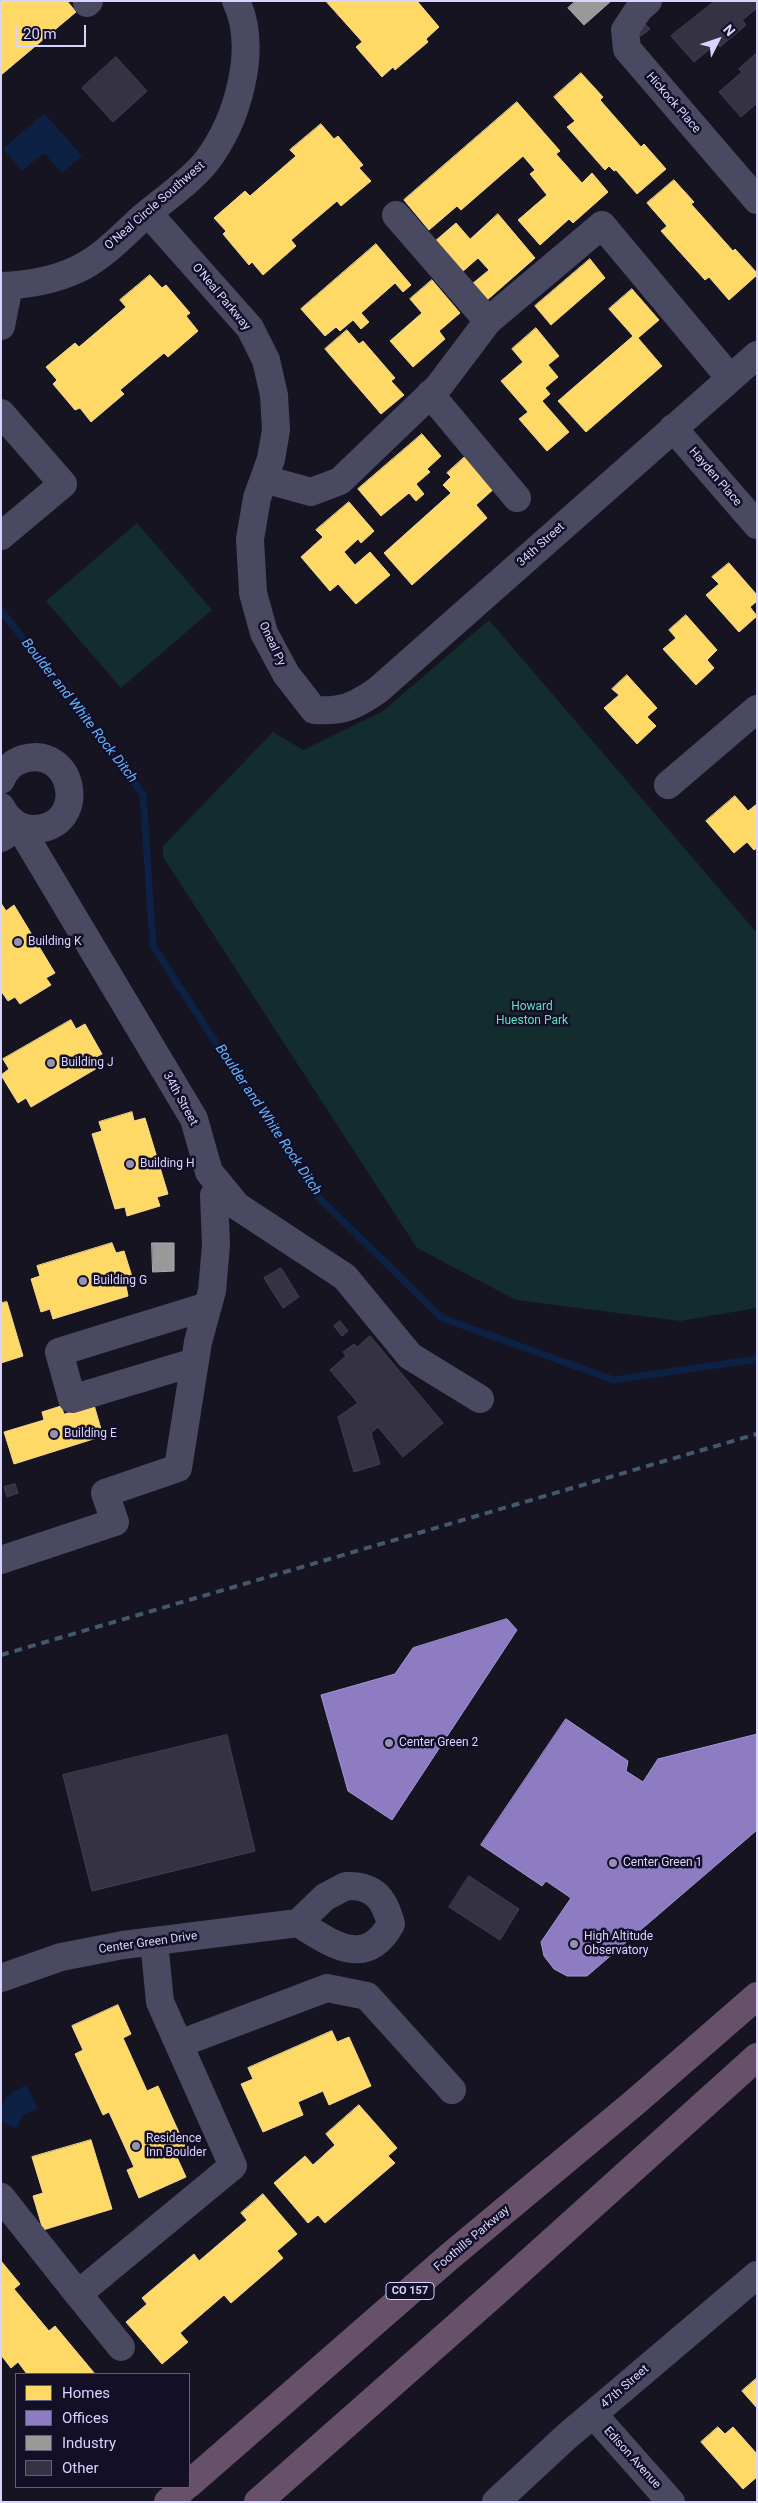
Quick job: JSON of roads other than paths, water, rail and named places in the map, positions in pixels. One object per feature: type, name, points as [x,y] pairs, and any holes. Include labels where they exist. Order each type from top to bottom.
[{"type":"highway","name":"Foothills Parkway","points":[[190,2483],[442,2263],[634,2103],[757,1996]]},
{"type":"highway","points":[[258,2502],[757,2057]]},
{"type":"highway","points":[[168,2502],[184,2488]]},
{"type":"street","name":"O'Neal Circle Southwest","points":[[5,286],[34,284],[79,268],[108,248],[205,163],[231,122],[244,77],[245,41],[236,1]]},
{"type":"street","name":"Hickock Place","points":[[648,1],[625,30],[627,49],[757,200]]},
{"type":"street","name":"O'Neal Parkway","points":[[148,213],[250,328],[266,360],[274,394],[276,430],[271,460],[257,498],[250,539]]},
{"type":"street","points":[[396,215],[488,321]]},
{"type":"street","points":[[264,479],[311,492],[340,481],[430,394],[488,321],[602,225],[730,378]]},
{"type":"street","points":[[1,326],[5,286]]},
{"type":"street","name":"34th Street","points":[[314,710],[334,712],[355,706],[378,690],[757,355]]},
{"type":"street","points":[[430,394],[517,498]]},
{"type":"street","points":[[1,413],[63,484],[1,536]]},
{"type":"street","name":"Hayden Place","points":[[673,428],[757,525]]},
{"type":"street","name":"Oneal Py","points":[[250,539],[253,593],[264,633],[286,674],[314,710]]},
{"type":"street","points":[[668,785],[757,709]]},
{"type":"street","name":"34th Street","points":[[1,780],[4,772],[16,761],[31,757],[47,759],[60,768],[68,782],[70,794],[69,805],[54,824],[43,829],[31,829],[7,824]]},
{"type":"street","name":"34th Street","points":[[7,824],[194,1119],[209,1172],[220,1186],[237,1206],[345,1278],[410,1356],[480,1399]]},
{"type":"street","points":[[1,1560],[115,1522],[105,1493],[178,1468],[194,1362],[212,1291],[216,1244],[214,1195],[220,1186]]},
{"type":"street","points":[[194,1362],[72,1399],[59,1352],[208,1306]]},
{"type":"street","name":"Center Green Drive","points":[[1,1978],[61,1957],[154,1941],[298,1923]]},
{"type":"street","points":[[78,2294],[233,2166],[160,2002],[154,1941]]},
{"type":"street","points":[[179,2044],[327,1988],[367,1996],[452,2090]]},
{"type":"street","points":[[1,2198],[122,2347]]},
{"type":"street","name":"47th Street","points":[[496,2502],[593,2414],[757,2274]]},
{"type":"street","name":"Edison Avenue","points":[[593,2414],[671,2502]]},
{"type":"water","points":[[44,113],[82,156],[62,173],[44,153],[22,171],[3,149]]},
{"type":"water","points":[[26,2085],[38,2108],[23,2115],[16,2129],[1,2121],[2,2107],[9,2095]]},
{"type":"waterway","name":"Boulder and White Rock Ditch","points":[[1,610],[143,794],[153,946],[313,1192],[442,1318],[614,1380],[757,1359]]},
{"type":"railway","points":[[1,1655],[757,1434]]},
{"type":"place","name":"Building K","points":[[18,942]]},
{"type":"place","name":"Building J","points":[[51,1063]]},
{"type":"place","name":"Building H","points":[[130,1164]]},
{"type":"place","name":"Building G","points":[[83,1281]]},
{"type":"place","name":"Building E","points":[[54,1434]]},
{"type":"place","name":"Center Green 2","points":[[389,1743]]},
{"type":"place","name":"Center Green 1","points":[[613,1863]]},
{"type":"place","name":"High Altitude Observatory","points":[[574,1944]]},
{"type":"place","name":"Residence Inn Boulder","points":[[136,2146]]},
{"type":"park label","name":"Howard Hueston Park","points":[[532,1014]]}]
